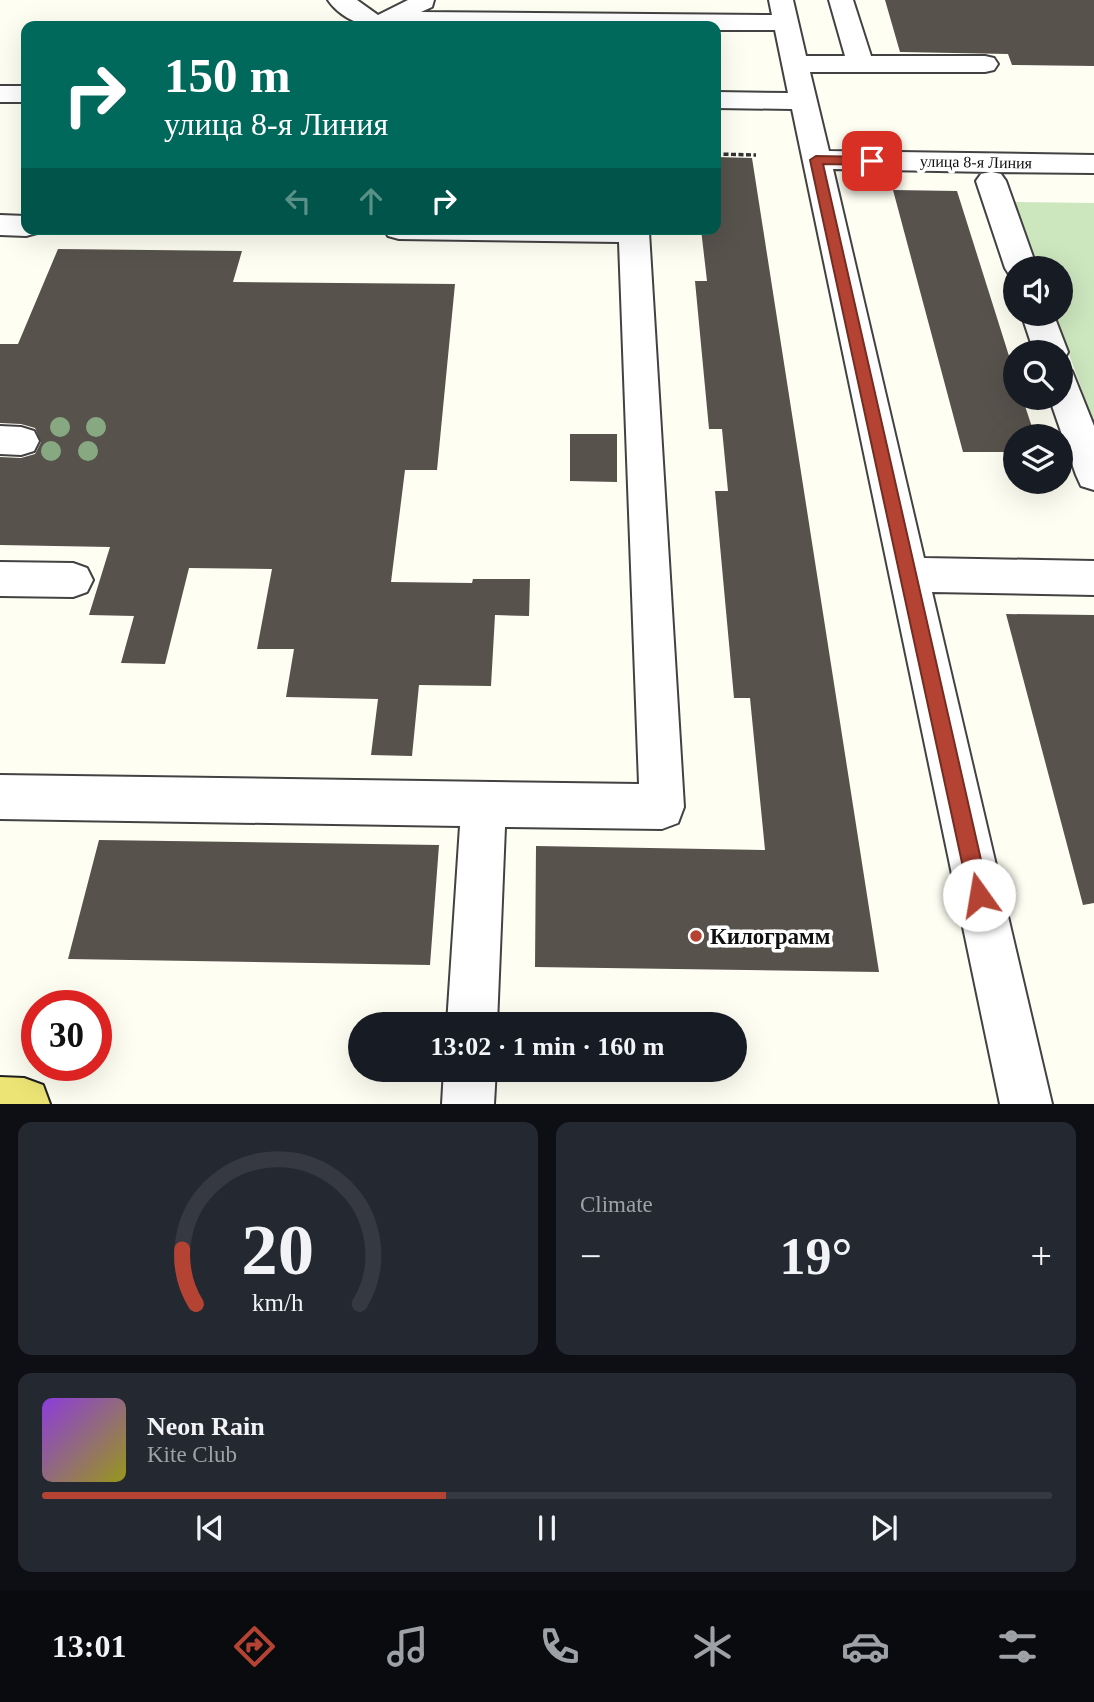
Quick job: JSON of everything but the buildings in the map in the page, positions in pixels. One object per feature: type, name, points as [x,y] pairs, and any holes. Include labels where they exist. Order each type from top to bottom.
[{"type":"main road","points":[[0,1103],[24,1104]]},
{"type":"street","points":[[340,0],[371,21]]},
{"type":"street","points":[[841,0],[860,64]]},
{"type":"street","points":[[392,21],[414,15],[784,11],[1026,1104]]},
{"type":"street","points":[[795,64],[985,64]]},
{"type":"street","points":[[0,94],[21,94]]},
{"type":"street","points":[[721,100],[803,101]]},
{"type":"street","name":"улица 8-я Линия","points":[[816,160],[1094,164]]},
{"type":"street","points":[[991,181],[1017,256]]},
{"type":"street","points":[[0,225],[21,226]]},
{"type":"street","points":[[0,797],[662,807],[634,235]]},
{"type":"street","points":[[1071,410],[1094,475]]},
{"type":"street","points":[[907,575],[1094,578]]},
{"type":"street","points":[[0,579],[73,580]]},
{"type":"street","points":[[473,1012],[484,804]]},
{"type":"street","points":[[468,1104],[469,1082]]},
{"type":"path","points":[[721,154],[756,155]]},
{"type":"green space","points":[[1014,202],[1094,203],[1094,423],[1073,365],[1073,340],[1064,340],[1059,326],[1073,326],[1073,256],[1034,256]]},
{"type":"place","name":"Килограмм","points":[[696,936]]},
{"type":"route","points":[[872,161],[816,160],[979,895]]}]
